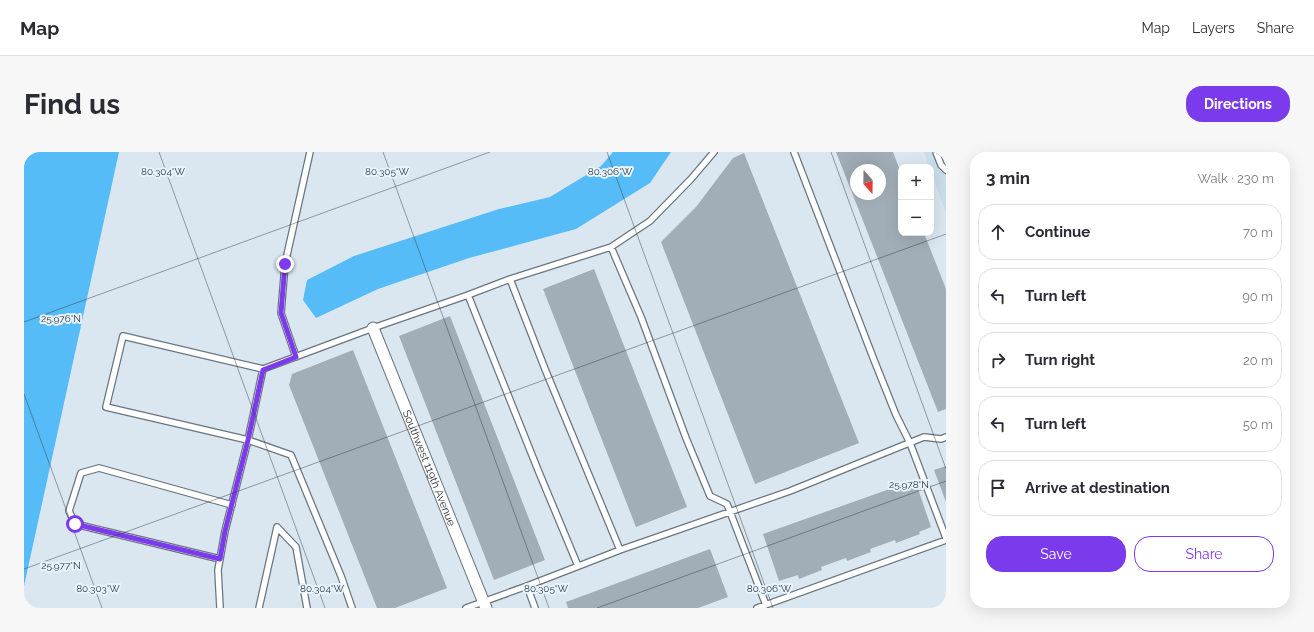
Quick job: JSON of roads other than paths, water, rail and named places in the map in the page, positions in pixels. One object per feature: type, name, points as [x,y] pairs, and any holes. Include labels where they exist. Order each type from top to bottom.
[{"type":"street","name":"Southwest 119th Avenue","points":[[373,328],[485,605]]},
{"type":"lane","points":[[296,357],[281,313],[285,264],[310,152]]},
{"type":"lane","points":[[352,608],[342,576],[291,455],[248,440],[106,407],[123,336],[263,370],[373,328],[510,279],[611,247],[650,221],[691,179],[714,152]]},
{"type":"lane","points":[[756,608],[946,539],[910,444],[896,415],[794,152]]},
{"type":"lane","points":[[936,152],[941,165],[946,170]]},
{"type":"lane","points":[[611,247],[641,317],[686,438],[710,496],[727,504],[766,605]]},
{"type":"lane","points":[[510,279],[545,369],[620,550]]},
{"type":"lane","points":[[468,295],[578,566]]},
{"type":"lane","points":[[220,608],[218,570],[225,531],[248,440],[263,370]]},
{"type":"lane","points":[[466,608],[485,605],[527,586],[578,566],[790,491],[910,444],[924,437],[941,439],[946,437]]},
{"type":"lane","points":[[220,559],[75,524],[70,511],[81,473],[100,468],[232,505]]},
{"type":"lane","points":[[259,608],[277,527],[296,547],[307,608]]},
{"type":"lane","points":[[527,586],[535,608]]},
{"type":"water","points":[[24,152],[119,152],[24,586]]},
{"type":"water","points":[[613,152],[671,152],[650,183],[576,229],[469,258],[378,289],[316,318],[303,300],[307,280],[354,256],[499,209],[550,197],[601,166]]}]
